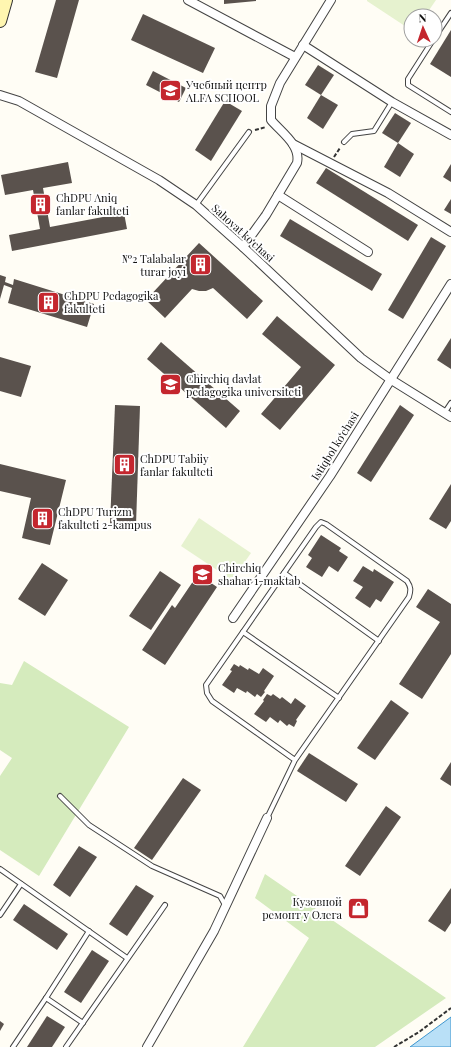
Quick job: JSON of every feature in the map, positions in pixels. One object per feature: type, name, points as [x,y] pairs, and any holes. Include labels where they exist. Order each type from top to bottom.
[{"type":"main road","points":[[0,21],[3,5]]},
{"type":"street","points":[[188,0],[295,57]]},
{"type":"street","points":[[243,247],[266,215],[297,163],[298,153],[293,144],[271,120],[270,106],[280,83],[331,0]]},
{"type":"street","points":[[303,45],[392,102],[451,136]]},
{"type":"street","name":"Sahovat ko‘chasi","points":[[0,95],[19,101],[159,180],[196,205],[361,358],[390,379],[448,415]]},
{"type":"street","points":[[293,144],[388,193],[451,232]]},
{"type":"street","points":[[278,195],[368,252]]},
{"type":"street","name":"Istiqbol ko‘chasi","points":[[233,618],[330,476],[451,284]]},
{"type":"street","points":[[147,1047],[214,931],[267,818]]},
{"type":"lane","points":[[443,24],[451,12]]},
{"type":"lane","points":[[428,48],[408,79],[408,85],[451,112]]},
{"type":"lane","points":[[344,142],[352,134],[374,131],[392,102]]},
{"type":"lane","points":[[196,205],[249,132]]},
{"type":"lane","points":[[448,415],[451,403]]},
{"type":"lane","points":[[267,818],[295,760],[409,597],[411,587],[407,581],[321,522],[316,527],[206,685],[207,693],[212,701],[295,760]]},
{"type":"lane","points":[[284,573],[379,641]]},
{"type":"lane","points":[[243,632],[339,698]]},
{"type":"lane","points":[[60,796],[88,825],[152,866],[220,896],[226,907]]},
{"type":"lane","points":[[0,870],[127,958]]},
{"type":"lane","points":[[0,915],[21,884]]},
{"type":"lane","points":[[66,1047],[165,904]]},
{"type":"lane","points":[[13,1047],[89,931]]},
{"type":"lane","points":[[46,998],[83,1023]]},
{"type":"path","points":[[249,132],[275,125]]},
{"type":"path","points":[[329,163],[344,142]]},
{"type":"path","points":[[394,1047],[419,1032],[451,1008]]},
{"type":"green space","points":[[436,0],[430,8],[403,8],[403,25],[367,1]]},
{"type":"green space","points":[[199,518],[251,553],[232,580],[181,546]]},
{"type":"green space","points":[[24,661],[129,727],[39,876],[0,850],[0,776],[12,758],[0,750],[0,683],[12,685]]},
{"type":"green space","points":[[265,874],[446,998],[375,1047],[243,1047],[309,938],[255,898]]},
{"type":"water","points":[[451,1017],[451,1047],[410,1047]]},
{"type":"building","points":[[56,0],[79,0],[57,78],[35,72]]},
{"type":"building","points":[[224,0],[256,0],[256,1],[224,4]]},
{"type":"building","points":[[143,14],[215,48],[203,73],[131,40]]},
{"type":"building","points":[[451,30],[451,77],[430,64],[440,48],[443,48],[443,43]]},
{"type":"building","points":[[318,65],[334,75],[321,95],[305,85]]},
{"type":"building","points":[[153,71],[186,88],[179,102],[146,85]]},
{"type":"building","points":[[321,95],[338,105],[323,129],[307,118]]},
{"type":"building","points":[[225,101],[242,111],[211,161],[195,150]]},
{"type":"building","points":[[395,113],[411,123],[398,143],[382,133]]},
{"type":"building","points":[[398,143],[414,154],[400,177],[384,167]]},
{"type":"building","name":"ChDPU Aniq fanlar fakulteti","points":[[68,162],[72,183],[43,188],[50,227],[124,213],[127,229],[12,251],[9,235],[40,229],[33,190],[5,195],[1,175]]},
{"type":"building","points":[[451,164],[451,182],[443,177]]},
{"type":"building","points":[[326,168],[418,225],[408,241],[316,183]]},
{"type":"building","points":[[451,199],[451,214],[444,210]]},
{"type":"building","points":[[290,219],[382,274],[372,291],[280,236]]},
{"type":"building","points":[[431,237],[446,246],[403,319],[388,310]]},
{"type":"building","name":"№2 Talabalar turar joyi","points":[[199,243],[263,301],[247,319],[213,288],[206,291],[192,289],[165,318],[146,300]]},
{"type":"building","name":"ChDPU Pedagogika fakulteti","points":[[0,275],[6,277],[5,282],[13,285],[14,279],[94,304],[87,327],[8,303],[12,288],[4,285],[0,299]]},
{"type":"building","points":[[277,316],[335,365],[280,430],[261,414],[301,367],[262,334]]},
{"type":"building","points":[[451,338],[451,369],[437,360]]},
{"type":"building","points":[[161,342],[240,411],[226,428],[147,359]]},
{"type":"building","points":[[0,357],[31,366],[21,397],[0,391]]},
{"type":"building","name":"ChDPU Tabiiy fanlar fakulteti","points":[[115,405],[140,406],[136,525],[110,524]]},
{"type":"building","points":[[400,405],[414,415],[371,482],[357,473]]},
{"type":"building","name":"ChDPU Turizm fakulteti 2-kampus","points":[[0,464],[66,480],[50,545],[22,538],[31,498],[0,491]]},
{"type":"building","points":[[451,484],[451,521],[446,529],[429,519]]},
{"type":"building","points":[[321,535],[341,548],[339,551],[348,557],[338,572],[329,566],[322,577],[306,567],[312,558],[308,555]]},
{"type":"building","points":[[42,563],[68,580],[45,616],[18,599]]},
{"type":"building","points":[[363,566],[373,572],[374,569],[394,582],[381,602],[376,599],[370,608],[355,598],[363,587],[353,581]]},
{"type":"building","points":[[160,571],[181,585],[151,630],[129,616]]},
{"type":"building","points":[[198,574],[217,587],[165,665],[142,650],[172,605],[175,608]]},
{"type":"building","points":[[428,589],[451,604],[451,654],[422,699],[399,684],[440,622],[416,607]]},
{"type":"building","points":[[234,664],[239,667],[240,665],[248,670],[249,668],[259,674],[263,668],[274,676],[261,697],[257,694],[255,697],[247,691],[246,693],[237,688],[234,693],[222,685],[232,671],[230,670]]},
{"type":"building","points":[[267,694],[271,696],[273,694],[280,699],[282,697],[291,704],[295,698],[306,706],[296,720],[297,721],[294,727],[289,724],[287,726],[280,720],[278,723],[270,717],[266,722],[254,714],[264,701],[263,700]]},
{"type":"building","points":[[391,700],[409,713],[375,760],[357,748]]},
{"type":"building","points":[[309,753],[358,784],[346,802],[297,771]]},
{"type":"building","points":[[451,762],[451,786],[440,779]]},
{"type":"building","points":[[183,778],[201,790],[152,860],[134,848]]},
{"type":"building","points":[[386,806],[401,817],[360,876],[345,866]]},
{"type":"building","points":[[79,846],[97,857],[70,897],[53,885]]},
{"type":"building","points":[[136,885],[154,896],[127,936],[109,924]]},
{"type":"building","points":[[451,888],[451,923],[445,932],[428,921]]},
{"type":"building","points":[[24,904],[68,934],[57,950],[13,920]]},
{"type":"building","points":[[92,950],[109,961],[81,1003],[64,992]]},
{"type":"building","points":[[47,1016],[65,1027],[52,1047],[27,1047]]},
{"type":"building","points":[[0,1021],[4,1024],[0,1031]]},
{"type":"place","name":"Учебный центр ALFA SCHOOL","points":[[170,91]]},
{"type":"place","name":"ChDPU Aniq fanlar fakulteti","points":[[41,204]]},
{"type":"place","name":"№2 Talabalar turar joyi","points":[[201,265]]},
{"type":"place","name":"ChDPU Pedagogika fakulteti","points":[[49,302]]},
{"type":"place","name":"Chirchiq davlat pedagogika universiteti","points":[[170,385]]},
{"type":"place","name":"ChDPU Tabiiy fanlar fakulteti","points":[[125,465]]},
{"type":"place","name":"ChDPU Turizm fakulteti 2-kampus","points":[[42,518]]},
{"type":"place","name":"Chirchiq shahar 1-maktab","points":[[203,574]]},
{"type":"place","name":"Кузовной ремонт у Олега","points":[[358,908]]}]
